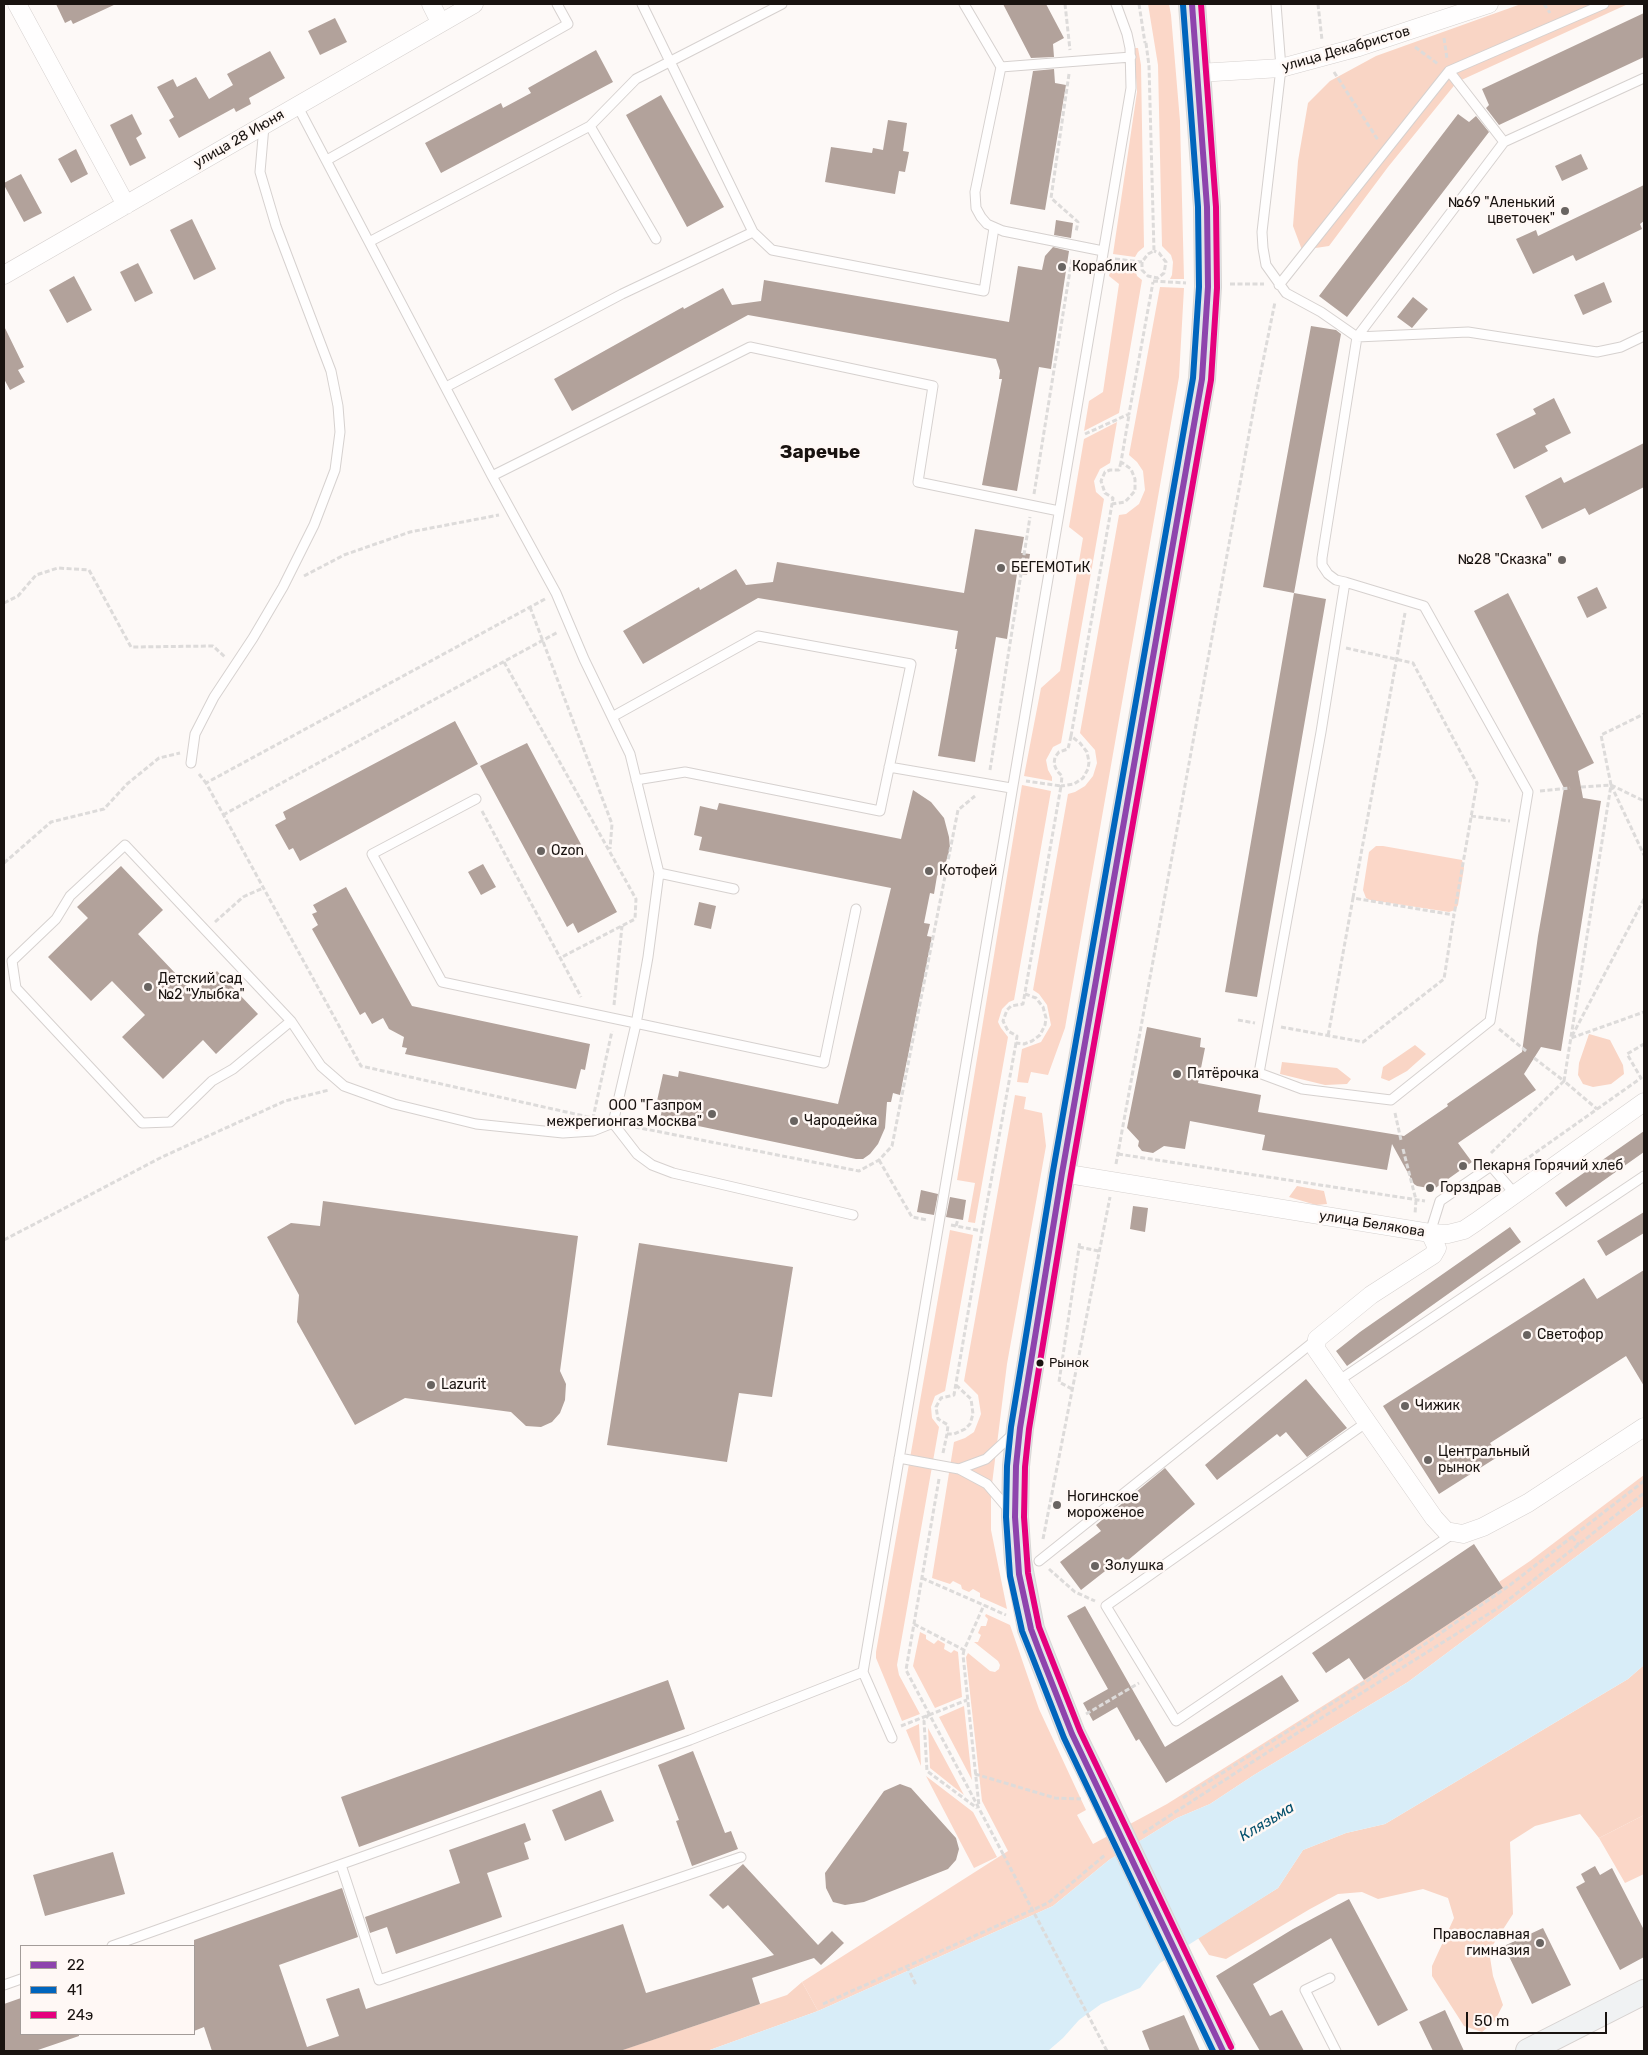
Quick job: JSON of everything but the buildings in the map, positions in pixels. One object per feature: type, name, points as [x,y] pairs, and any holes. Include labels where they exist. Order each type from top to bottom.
[{"type":"main road","points":[[1192,4],[1207,207],[1208,287],[1202,379],[1062,1173],[1020,1428],[1016,1466],[1015,1517],[1019,1574],[1031,1629],[1072,1734],[1091,1796],[1223,2051]]},
{"type":"main road","points":[[1528,2051],[1644,1992]]},
{"type":"street","points":[[17,4],[126,205]]},
{"type":"street","points":[[431,4],[440,22]]},
{"type":"street","name":"улица 28 Июня","points":[[4,275],[474,4]]},
{"type":"street","name":"улица Декабристов","points":[[1198,73],[1281,68],[1398,35],[1490,4]]},
{"type":"street","name":"улица Белякова","points":[[1062,1173],[1430,1233],[1448,1234],[1464,1230],[1644,1102]]},
{"type":"street","points":[[1430,1233],[1437,1248],[1433,1255],[1371,1296],[1317,1339],[1316,1349],[1434,1518],[1446,1531],[1462,1534],[1483,1527],[1528,1503],[1644,1426]]},
{"type":"lane","points":[[327,160],[568,24],[557,4]]},
{"type":"lane","points":[[642,4],[753,232],[772,250],[984,291],[994,228]]},
{"type":"lane","points":[[369,242],[590,126],[636,79],[782,4]]},
{"type":"lane","points":[[964,4],[1001,67],[975,192],[976,208],[981,217],[994,228],[1103,251]]},
{"type":"lane","points":[[892,1738],[862,1672],[1131,88],[1131,57],[1127,34],[1116,4]]},
{"type":"lane","points":[[1276,4],[1281,68],[1262,232],[1262,248],[1266,264],[1286,293],[1321,312],[1358,337],[1468,332],[1597,352],[1621,347],[1644,336]]},
{"type":"lane","points":[[1279,285],[1449,72],[1604,4]]},
{"type":"lane","points":[[1001,67],[1131,57]]},
{"type":"lane","points":[[1449,72],[1504,142]]},
{"type":"lane","points":[[1345,582],[1321,732],[1259,1073],[1302,1089],[1391,1100],[1490,1021],[1528,792],[1424,606],[1345,582],[1336,580],[1328,574],[1322,565],[1358,337],[1504,142],[1644,78]]},
{"type":"lane","points":[[298,105],[511,513],[556,593],[630,754],[659,873],[648,957],[636,1024],[613,1122]]},
{"type":"lane","points":[[191,762],[194,734],[214,698],[283,587],[314,525],[335,470],[340,432],[338,406],[331,371],[276,226],[260,172],[264,126]]},
{"type":"lane","points":[[590,126],[656,239]]},
{"type":"lane","points":[[446,387],[622,294],[753,232]]},
{"type":"lane","points":[[492,476],[750,347],[933,386],[918,482],[1059,511]]},
{"type":"lane","points":[[612,717],[758,636],[911,664],[880,811],[685,772],[636,780]]},
{"type":"lane","points":[[889,767],[1011,788]]},
{"type":"lane","points":[[476,799],[372,854],[442,982],[824,1063],[856,909]]},
{"type":"lane","points":[[291,1021],[233,1069],[212,1081],[170,1122],[142,1123],[16,988],[12,961],[56,919],[70,896],[124,845],[291,1021],[321,1066],[344,1086],[394,1104],[476,1124],[563,1133],[592,1131],[613,1122]]},
{"type":"lane","points":[[659,873],[734,889]]},
{"type":"lane","points":[[613,1122],[637,1154],[652,1165],[673,1174],[853,1215]]},
{"type":"lane","points":[[1430,1233],[1440,1202],[1491,1166],[1515,1194]]},
{"type":"lane","points":[[1338,1381],[1644,1176]]},
{"type":"lane","points":[[1039,1561],[1317,1339]]},
{"type":"lane","points":[[1367,1422],[1106,1606],[1176,1722],[1455,1533]]},
{"type":"lane","points":[[959,1469],[986,1459],[1020,1428]]},
{"type":"lane","points":[[899,1458],[959,1469],[987,1484],[1015,1517]]},
{"type":"lane","points":[[115,1945],[690,1740],[862,1672]]},
{"type":"lane","points":[[341,1864],[379,1980],[740,1857]]},
{"type":"lane","points":[[1330,1978],[1305,1990],[1336,2051]]},
{"type":"lane","points":[[4,1985],[20,1979]]},
{"type":"path","points":[[635,1127],[859,1171],[879,1160],[892,1146],[958,810],[987,784],[1078,222],[1051,198],[1071,61],[1065,4]]},
{"type":"path","points":[[1139,4],[1149,66],[1154,251]]},
{"type":"path","points":[[1318,4],[1324,56],[1386,151]]},
{"type":"path","points":[[1441,21],[1449,72]]},
{"type":"path","points":[[1398,35],[1449,72]]},
{"type":"path","points":[[1140,43],[1146,43]]},
{"type":"path","points":[[1154,251],[1148,254],[1142,262],[1142,270],[1153,280],[1184,283]]},
{"type":"path","points":[[1153,280],[1164,273],[1166,267],[1166,262],[1162,256],[1154,251]]},
{"type":"path","points":[[1112,258],[1142,262]]},
{"type":"path","points":[[1107,2051],[906,1670],[948,1425],[938,1419],[936,1407],[941,1398],[954,1394],[956,1385],[1016,1043],[1017,1036],[1008,1031],[1003,1021],[1007,1010],[1011,1006],[1023,1004],[1061,786],[1062,776],[1054,764],[1055,757],[1059,752],[1068,749],[1071,736],[1113,498],[1105,493],[1101,480],[1105,472],[1119,470],[1153,280]]},
{"type":"path","points":[[1106,1606],[1075,1592],[1039,1561],[1113,1181],[1256,396],[1279,285]]},
{"type":"path","points":[[1084,434],[1129,414]]},
{"type":"path","points":[[1112,504],[1125,502],[1135,491],[1135,479],[1131,469],[1121,462]]},
{"type":"path","points":[[283,587],[344,555],[410,532],[511,513]]},
{"type":"path","points":[[4,603],[18,596],[36,575],[58,568],[89,570],[131,647],[213,646],[235,665]]},
{"type":"path","points":[[1328,1036],[1405,611],[1396,598]]},
{"type":"path","points":[[530,607],[612,824],[610,851]]},
{"type":"path","points":[[223,815],[570,626]]},
{"type":"path","points":[[1238,1020],[1363,1042],[1444,979],[1477,783],[1413,663],[1334,645]]},
{"type":"path","points":[[504,662],[636,899],[635,919],[560,958]]},
{"type":"path","points":[[1644,714],[1601,735],[1611,784],[1644,855]]},
{"type":"path","points":[[1023,780],[1061,786],[1074,784],[1083,778],[1088,770],[1087,752],[1071,736]]},
{"type":"path","points":[[4,863],[52,822],[104,809],[127,784],[159,758],[192,750]]},
{"type":"path","points":[[1487,1158],[1564,1081],[1611,784]]},
{"type":"path","points":[[1581,787],[1611,784],[1644,801]]},
{"type":"path","points":[[1528,792],[1570,788]]},
{"type":"path","points":[[476,799],[589,1014]]},
{"type":"path","points":[[1471,816],[1523,823]]},
{"type":"path","points":[[206,930],[243,897],[263,888]]},
{"type":"path","points":[[1353,898],[1454,915]]},
{"type":"path","points":[[1571,1038],[1644,899]]},
{"type":"path","points":[[614,1019],[622,926]]},
{"type":"path","points":[[1016,1043],[1024,1044],[1032,1041],[1040,1035],[1045,1025],[1044,1008],[1036,998],[1025,994]]},
{"type":"path","points":[[1571,1038],[1644,1012]]},
{"type":"path","points":[[1490,1021],[1526,1051]]},
{"type":"path","points":[[1503,1175],[1641,1078],[1627,1054],[1644,1044]]},
{"type":"path","points":[[1534,1058],[1597,1109]]},
{"type":"path","points":[[4,1240],[153,1162],[285,1100],[344,1086]]},
{"type":"path","points":[[1391,1100],[1401,1140]]},
{"type":"path","points":[[1403,1149],[1416,1200]]},
{"type":"path","points":[[1118,1154],[1425,1202],[1433,1196]]},
{"type":"path","points":[[879,1160],[912,1218],[921,1217],[939,1222]]},
{"type":"path","points":[[956,1226],[958,1219]]},
{"type":"path","points":[[951,1225],[982,1231]]},
{"type":"path","points":[[1072,1390],[1059,1382],[1080,1241]]},
{"type":"path","points":[[1079,1247],[1099,1251]]},
{"type":"path","points":[[946,1434],[954,1434],[965,1429],[970,1424],[972,1414],[971,1399],[956,1385]]},
{"type":"path","points":[[1183,1798],[1415,1651],[1510,1585],[1644,1480]]},
{"type":"path","points":[[1139,1835],[1163,1822],[1294,1735],[1498,1608],[1644,1493]]},
{"type":"path","points":[[1572,1537],[1579,1545]]},
{"type":"path","points":[[922,1578],[1005,1615]]},
{"type":"path","points":[[979,1810],[963,1655],[984,1605]]},
{"type":"path","points":[[914,1624],[964,1650]]},
{"type":"path","points":[[1079,1718],[1148,1677]]},
{"type":"path","points":[[903,1725],[968,1700]]},
{"type":"path","points":[[929,1714],[924,1721],[927,1770],[979,1810]]},
{"type":"path","points":[[975,1774],[1055,1798],[1091,1796]]},
{"type":"path","points":[[823,2004],[1048,1903],[1108,1853]]},
{"type":"path","points":[[907,1966],[916,1985]]},
{"type":"shaded area","points":[[1148,4],[1169,4],[1171,15],[1180,121],[1184,279],[1170,279],[1173,262],[1171,255],[1162,246],[1158,65]]},
{"type":"shaded area","points":[[1521,4],[1628,4],[1457,82],[1388,167],[1329,246],[1302,250],[1293,226],[1298,161],[1308,103],[1330,81],[1376,56]]},
{"type":"shaded area","points":[[1134,48],[1138,48],[1141,65],[1144,247],[1135,257],[1113,254],[1137,92]]},
{"type":"shaded area","points":[[1112,263],[1134,266],[1137,276],[1142,280],[1119,413],[1084,431],[1089,401],[1103,392],[1119,284],[1109,276]]},
{"type":"shaded area","points":[[1160,287],[1184,288],[1179,377],[1065,1028],[1048,1075],[1031,1072],[1028,1083],[1017,1082],[1022,1049],[1041,1042],[1051,1025],[1047,1005],[1039,994],[1033,990],[1068,794],[1085,786],[1093,776],[1097,763],[1095,750],[1080,733],[1119,515],[1126,514],[1139,504],[1145,490],[1143,471],[1129,455]]},
{"type":"shaded area","points":[[1117,422],[1110,463],[1100,469],[1094,481],[1096,492],[1104,499],[1061,743],[1053,747],[1046,760],[1052,781],[1024,776],[1041,688],[1060,671],[1083,538],[1069,527],[1084,439]]},
{"type":"shaded area","points":[[1022,785],[1051,791],[1014,1000],[1002,1009],[998,1022],[1008,1037],[975,1223],[968,1222],[975,1183],[957,1180]]},
{"type":"shaded area","points":[[1376,846],[1462,860],[1464,868],[1458,905],[1455,910],[1449,912],[1366,898],[1363,890],[1369,852]]},
{"type":"shaded area","points":[[1589,1034],[1610,1040],[1623,1065],[1624,1074],[1611,1084],[1593,1087],[1583,1084],[1578,1075],[1579,1063]]},
{"type":"shaded area","points":[[1415,1045],[1426,1054],[1407,1071],[1389,1081],[1381,1078],[1383,1067]]},
{"type":"shaded area","points":[[1282,1062],[1337,1068],[1351,1079],[1347,1084],[1325,1085],[1280,1074]]},
{"type":"shaded area","points":[[1015,1095],[1026,1097],[1024,1109],[1042,1113],[1046,1146],[1007,1364],[991,1492],[991,1530],[1007,1609],[980,1597],[980,1593],[973,1589],[969,1592],[953,1581],[950,1584],[932,1578],[954,1442],[974,1432],[981,1414],[978,1395],[964,1381]]},
{"type":"shaded area","points":[[1297,1186],[1324,1191],[1327,1204],[1316,1205],[1289,1197]]},
{"type":"shaded area","points":[[950,1230],[973,1235],[945,1391],[935,1396],[931,1407],[932,1418],[939,1427],[897,1665],[899,1675],[920,1714],[902,1721],[876,1658],[876,1652]]},
{"type":"shaded area","points":[[1644,1475],[1644,1506],[1408,1682],[1254,1775],[1210,1804],[1177,1818],[1109,1860],[1053,1906],[818,2011],[802,1982],[1008,1851],[982,1801],[966,1657],[968,1653],[990,1671],[995,1672],[999,1669],[998,1661],[974,1642],[978,1642],[981,1635],[978,1633],[981,1626],[986,1626],[988,1619],[985,1616],[986,1614],[1010,1625],[1039,1709],[1086,1810],[1077,1815],[1093,1844],[1167,1804],[1364,1680],[1503,1588],[1499,1582],[1530,1561]]},
{"type":"shaded area","points":[[920,1632],[926,1635],[926,1639],[934,1644],[938,1640],[945,1644],[944,1649],[951,1653],[954,1650],[958,1652],[962,1697],[935,1708],[913,1666]]},
{"type":"shaded area","points":[[1644,1665],[1644,1815],[1599,1838],[1580,1814],[1535,1826],[1510,1842],[1513,1914],[1489,1951],[1493,1976],[1503,2005],[1494,2022],[1482,2032],[1464,2026],[1432,1976],[1432,1966],[1454,1918],[1448,1898],[1423,1889],[1378,1899],[1362,1892],[1338,1894],[1226,1959],[1209,1955],[1198,1938],[1278,1888],[1303,1850],[1346,1833],[1385,1824],[1628,1679]]},
{"type":"shaded area","points":[[964,1706],[972,1780],[939,1717]]},
{"type":"shaded area","points":[[919,1724],[921,1766],[906,1730]]},
{"type":"shaded area","points":[[928,1728],[964,1795],[930,1768]]},
{"type":"shaded area","points":[[926,1776],[973,1812],[997,1857],[974,1868]]},
{"type":"shaded area","points":[[1644,1815],[1644,1874],[1625,1883],[1599,1838]]},
{"type":"shaded area","points":[[802,1982],[818,2011],[707,2051],[619,2051],[787,1995]]},
{"type":"water","name":"Клязьма","points":[[1644,1506],[1644,1665],[1628,1679],[1385,1824],[1346,1833],[1303,1850],[1278,1888],[1160,1963],[1140,1988],[1101,2004],[1079,2020],[1048,2051],[707,2051],[818,2011],[1053,1906],[1109,1860],[1177,1818],[1210,1804],[1254,1775],[1408,1682]]},
{"type":"transit line","name":"22","points":[[1192,4],[1207,207],[1208,287],[1202,379],[1062,1173],[1020,1428],[1016,1466],[1015,1517],[1019,1574],[1031,1629],[1040,1653],[1072,1734],[1223,2051]]},
{"type":"transit line","name":"24э","points":[[1201,4],[1216,207],[1217,288],[1211,380],[1071,1174],[1029,1429],[1025,1467],[1024,1517],[1028,1573],[1039,1627],[1080,1731],[1231,2047]]},
{"type":"transit line","name":"41","points":[[1183,5],[1198,207],[1199,287],[1193,378],[1053,1171],[1011,1427],[1007,1466],[1006,1517],[1010,1576],[1022,1631],[1064,1738],[1213,2051]]},
{"type":"place","name":"№69 \"Аленький цветочек\"","points":[[1565,211]]},
{"type":"place","name":"Кораблик","points":[[1062,267]]},
{"type":"place","name":"№28 \"Сказка\"","points":[[1562,560]]},
{"type":"place","name":"БЕГЕМОТиК","points":[[1001,568]]},
{"type":"place","name":"Ozon","points":[[541,851]]},
{"type":"place","name":"Котофей","points":[[929,871]]},
{"type":"place","name":"Детский сад №2 \"Улыбка\"","points":[[148,987]]},
{"type":"place","name":"Пятёрочка","points":[[1177,1074]]},
{"type":"place","name":"ООО \"Газпром межрегионгаз Москва\"","points":[[712,1114]]},
{"type":"place","name":"Чародейка","points":[[794,1121]]},
{"type":"place","name":"Пекарня Горячий хлеб","points":[[1463,1166]]},
{"type":"place","name":"Горздрав","points":[[1430,1188]]},
{"type":"place","name":"Светофор","points":[[1527,1335]]},
{"type":"place","name":"Рынок","points":[[1040,1363]]},
{"type":"place","name":"Lazurit","points":[[431,1385]]},
{"type":"place","name":"Чижик","points":[[1405,1406]]},
{"type":"place","name":"Центральный рынок","points":[[1428,1460]]},
{"type":"place","name":"Ногинское мороженое","points":[[1057,1505]]},
{"type":"place","name":"Золушка","points":[[1095,1566]]},
{"type":"place","name":"Православная гимназия","points":[[1540,1943]]},
{"type":"district","name":"Заречье","points":[[820,453]]}]
